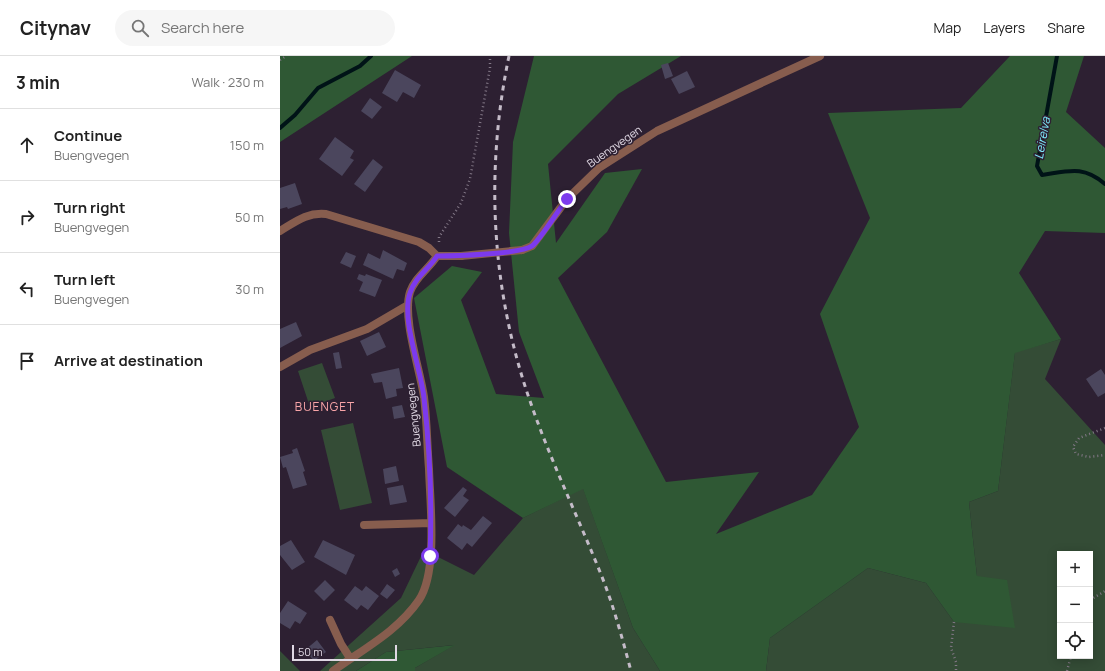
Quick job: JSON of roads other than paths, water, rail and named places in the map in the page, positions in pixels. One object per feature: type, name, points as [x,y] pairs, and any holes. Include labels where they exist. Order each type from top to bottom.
[{"type":"street","name":"Buengvegen","points":[[333,671],[350,658],[385,636],[410,612],[420,599],[427,579],[430,556],[431,523],[424,396],[412,337],[408,305],[410,292],[418,279],[437,256],[461,256],[522,250],[532,246],[567,199],[599,168],[657,130],[820,56]]},
{"type":"street","points":[[280,231],[299,219],[314,213],[326,214],[419,242],[429,248],[437,256]]},
{"type":"street","points":[[280,367],[310,350],[367,330],[408,305]]},
{"type":"street","points":[[364,525],[431,523]]},
{"type":"street","points":[[330,620],[341,644],[350,658]]},
{"type":"waterway","name":"Leirelva","points":[[280,128],[295,115],[318,88],[360,66],[371,56]]},
{"type":"waterway","name":"Leirelva","points":[[1057,56],[1037,166],[1042,175],[1068,171],[1083,172],[1090,174],[1105,184]]},
{"type":"railway","points":[[509,56],[501,99],[495,186],[496,230],[500,273],[507,316],[517,359],[538,424],[604,582],[631,671]]},
{"type":"district","name":"BUENGET","points":[[325,406]]}]
